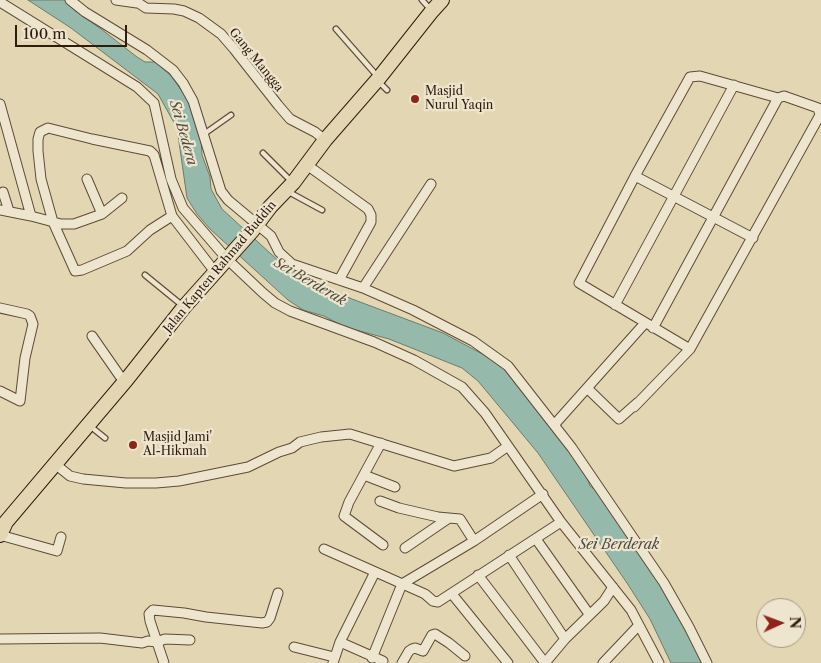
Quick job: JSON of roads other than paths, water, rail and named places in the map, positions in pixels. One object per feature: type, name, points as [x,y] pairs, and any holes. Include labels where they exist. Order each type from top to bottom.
[{"type":"main road","name":"Jalan Kapten Rahmad Buddin","points":[[0,535],[6,522],[88,426],[184,307],[290,187],[326,140],[381,83],[432,11],[442,0]]},
{"type":"street","points":[[70,0],[82,4],[173,70],[183,82],[193,100],[221,191],[254,228],[271,236],[279,252],[292,264],[363,288],[413,310],[473,341],[508,366],[554,425],[611,504],[664,583],[707,663]]},
{"type":"street","name":"Gang Mangga","points":[[116,0],[135,2],[146,8],[164,4],[192,15],[220,34],[290,119],[326,140]]},
{"type":"street","points":[[0,2],[137,87],[154,103],[176,195],[182,208],[231,255],[275,303],[290,311],[374,342],[414,360],[462,387],[484,413],[561,522],[613,587],[640,625],[656,661]]},
{"type":"street","points":[[587,388],[619,419],[636,405],[690,349],[820,115],[818,108],[784,96],[778,98],[700,76],[690,77],[579,282],[580,285],[690,349]]},
{"type":"street","points":[[615,305],[734,85]]},
{"type":"street","points":[[554,425],[587,388],[649,326],[713,218],[778,98]]},
{"type":"street","points":[[0,104],[31,216]]},
{"type":"street","points":[[172,216],[150,230],[127,251],[76,271],[53,222],[42,179],[38,151],[40,132],[48,128],[150,151],[154,155],[172,216],[215,272]]},
{"type":"street","points":[[307,165],[368,209],[371,215],[370,222],[339,280]]},
{"type":"street","points":[[635,176],[753,238]]},
{"type":"street","points":[[87,179],[102,214]]},
{"type":"street","points":[[363,288],[431,184]]},
{"type":"street","points":[[3,192],[4,211],[53,222],[74,224],[102,214],[122,198]]},
{"type":"street","points":[[0,308],[28,314],[32,324],[20,401],[0,391]]},
{"type":"street","points":[[92,336],[124,382]]},
{"type":"street","points":[[55,464],[70,476],[83,479],[126,483],[156,483],[179,481],[248,467],[292,448],[300,442],[321,437],[350,434],[454,466],[491,458],[508,446]]},
{"type":"street","points":[[381,443],[348,506],[345,518],[383,545]]},
{"type":"street","points":[[364,475],[395,487]]},
{"type":"street","points":[[372,658],[402,584],[474,541],[543,494]]},
{"type":"street","points":[[380,501],[399,508],[438,517],[460,518],[474,541]]},
{"type":"street","points":[[405,548],[449,518]]},
{"type":"street","points":[[324,549],[425,594],[434,601],[443,600],[478,575],[561,522]]},
{"type":"street","points":[[0,535],[57,551],[61,537]]},
{"type":"street","points":[[536,539],[589,614]]},
{"type":"street","points":[[509,556],[565,639]]},
{"type":"street","points":[[294,647],[333,660],[375,572]]},
{"type":"street","points":[[478,575],[545,663],[565,639],[604,601],[613,587]]},
{"type":"street","points":[[164,663],[149,614],[153,610],[184,612],[206,617],[262,623],[267,622],[270,618],[278,593]]},
{"type":"street","points":[[452,594],[508,663]]},
{"type":"street","points":[[603,663],[640,625]]},
{"type":"street","points":[[402,663],[412,649],[415,648],[423,651],[432,635],[435,634],[465,656]]},
{"type":"street","points":[[0,639],[100,638],[142,643],[166,639],[190,640]]},
{"type":"street","points":[[340,642],[372,658],[383,661]]},
{"type":"lane","points":[[422,0],[432,11]]},
{"type":"lane","points":[[336,29],[381,83]]},
{"type":"lane","points":[[203,136],[232,115]]},
{"type":"lane","points":[[263,153],[290,187],[322,210]]},
{"type":"lane","points":[[145,275],[184,307]]},
{"type":"lane","points":[[88,426],[105,438]]},
{"type":"water","name":"Sei Berderak","points":[[28,0],[68,0],[74,10],[137,57],[145,62],[156,62],[171,76],[197,112],[200,121],[202,155],[210,177],[211,189],[222,209],[283,265],[307,279],[352,299],[443,333],[501,364],[557,435],[586,475],[590,486],[600,493],[632,538],[642,559],[653,571],[683,622],[703,663],[671,663],[650,619],[627,583],[538,453],[478,381],[462,368],[389,339],[345,327],[324,316],[303,310],[288,300],[210,229],[197,214],[187,198],[177,128],[158,94],[71,28]]},
{"type":"place","name":"Masjid Nurul Yaqin","points":[[415,99]]},
{"type":"place","name":"Masjid Jami' Al-Hikmah","points":[[133,445]]},
{"type":"water label","name":"Sei Bedera","points":[[183,133]]}]
